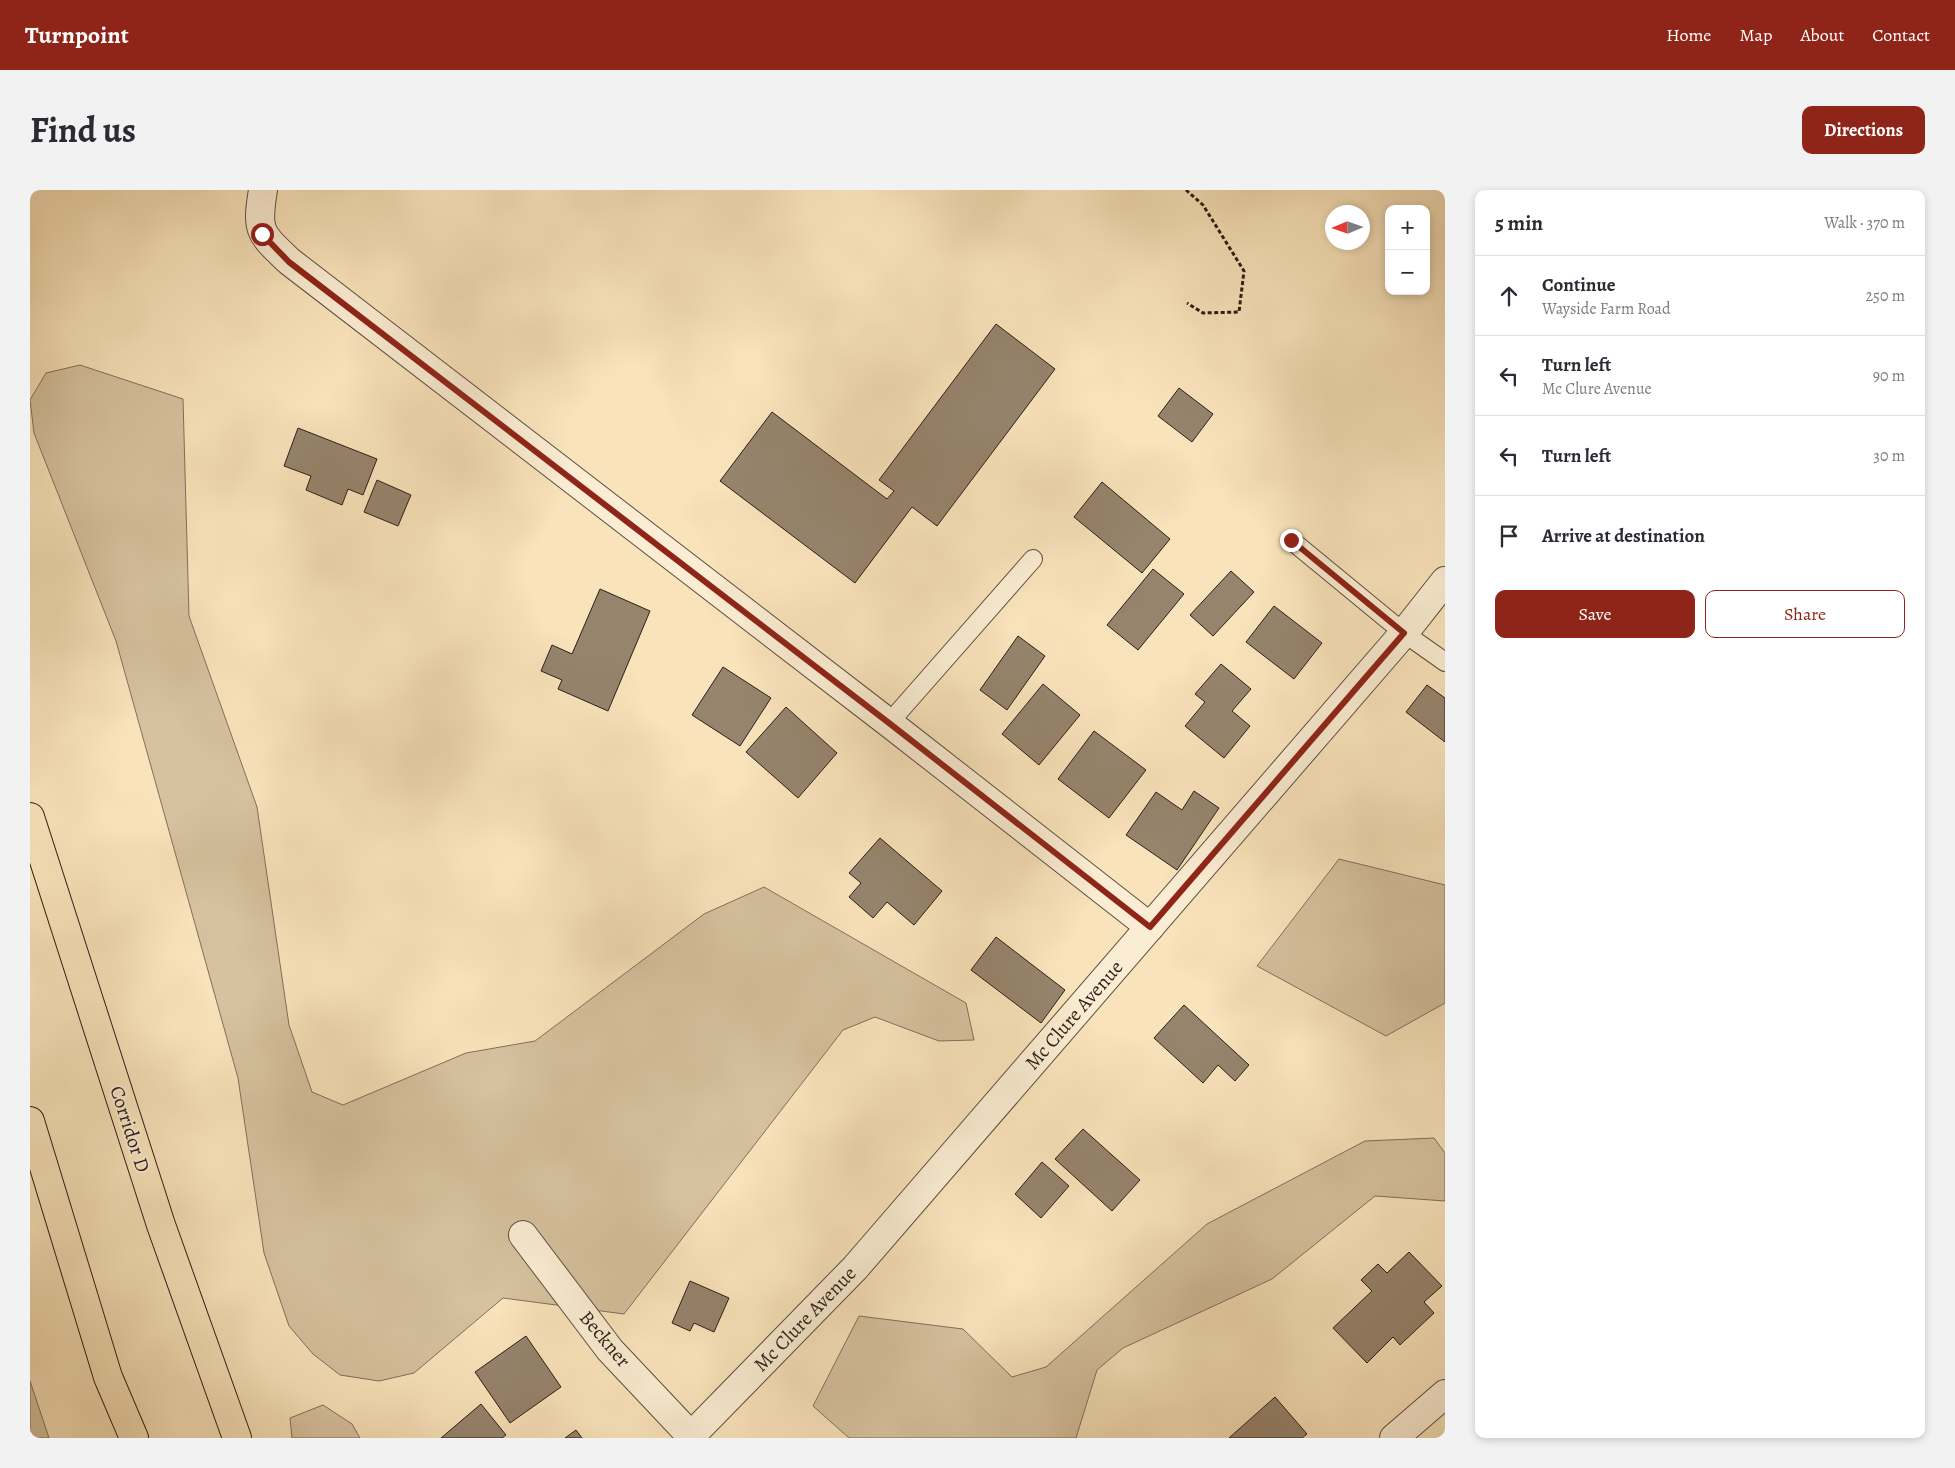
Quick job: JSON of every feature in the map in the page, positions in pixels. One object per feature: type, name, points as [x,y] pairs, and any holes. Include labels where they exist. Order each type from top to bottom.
[{"type":"highway","name":"Corridor D","points":[[30,817],[161,1224],[237,1438]]},
{"type":"highway","points":[[30,1121],[108,1377],[134,1438]]},
{"type":"street","points":[[263,190],[259,216],[262,234],[289,262],[889,723],[1150,927]]},
{"type":"street","name":"Mc Clure Avenue","points":[[691,1437],[855,1268],[1404,633],[1445,580]]},
{"type":"street","name":"Beckner","points":[[523,1235],[610,1350],[691,1437]]},
{"type":"street","points":[[1394,1438],[1445,1394]]},
{"type":"lane","points":[[1291,540],[1404,633],[1445,662]]},
{"type":"lane","points":[[889,723],[1033,559]]},
{"type":"path","points":[[1186,190],[1203,205],[1244,271],[1239,312],[1202,312],[1188,303]]},
{"type":"shaded area","points":[[80,365],[183,399],[189,616],[257,807],[289,1025],[312,1092],[343,1105],[466,1053],[535,1041],[704,914],[764,887],[966,1003],[974,1040],[939,1041],[875,1017],[843,1030],[624,1314],[503,1298],[414,1373],[379,1381],[340,1375],[313,1354],[289,1326],[264,1253],[238,1078],[116,641],[34,433],[30,400],[46,373]]},
{"type":"shaded area","points":[[1339,859],[1445,885],[1445,1003],[1386,1036],[1257,966]]},
{"type":"shaded area","points":[[1434,1138],[1445,1153],[1445,1201],[1375,1196],[1272,1279],[1123,1348],[1097,1370],[1076,1438],[849,1438],[813,1406],[859,1316],[963,1329],[1012,1377],[1046,1367],[1207,1224],[1365,1141]]},
{"type":"shaded area","points":[[30,1381],[49,1438],[30,1438]]},
{"type":"shaded area","points":[[323,1405],[352,1424],[360,1438],[292,1438],[290,1418]]},
{"type":"building","points":[[996,324],[1055,369],[937,526],[912,507],[855,583],[720,481],[772,412],[887,499],[894,491],[879,480]]},
{"type":"building","points":[[1179,388],[1213,414],[1192,442],[1158,416]]},
{"type":"building","points":[[298,428],[377,459],[363,495],[348,489],[342,505],[306,490],[311,476],[284,466]]},
{"type":"building","points":[[377,480],[411,495],[398,526],[364,512]]},
{"type":"building","points":[[1102,482],[1170,539],[1142,573],[1074,517]]},
{"type":"building","points":[[1153,569],[1184,594],[1138,650],[1107,625]]},
{"type":"building","points":[[1231,571],[1254,592],[1213,636],[1190,615]]},
{"type":"building","points":[[600,589],[650,611],[608,711],[558,689],[562,680],[541,671],[552,645],[572,654]]},
{"type":"building","points":[[1274,606],[1322,643],[1294,679],[1246,642]]},
{"type":"building","points":[[1018,636],[1045,656],[1007,710],[980,690]]},
{"type":"building","points":[[1221,664],[1251,689],[1232,711],[1250,726],[1224,758],[1185,726],[1205,702],[1195,694]]},
{"type":"building","points":[[723,667],[771,698],[740,746],[692,715]]},
{"type":"building","points":[[1043,684],[1080,715],[1039,765],[1002,734]]},
{"type":"building","points":[[1427,685],[1445,698],[1445,742],[1406,712]]},
{"type":"building","points":[[786,707],[837,753],[798,798],[746,752]]},
{"type":"building","points":[[1094,731],[1146,770],[1109,818],[1058,779]]},
{"type":"building","points":[[1194,791],[1219,808],[1177,870],[1126,835],[1156,792],[1182,810]]},
{"type":"building","points":[[880,838],[942,891],[914,925],[887,902],[873,918],[849,897],[861,883],[849,873]]},
{"type":"building","points":[[996,937],[1065,990],[1041,1023],[971,970]]},
{"type":"building","points":[[1184,1005],[1249,1065],[1235,1081],[1218,1065],[1203,1083],[1154,1038]]},
{"type":"building","points":[[1083,1129],[1140,1180],[1112,1211],[1055,1159]]},
{"type":"building","points":[[1042,1162],[1069,1186],[1041,1218],[1015,1194]]},
{"type":"building","points":[[1409,1252],[1442,1286],[1424,1302],[1434,1313],[1400,1345],[1393,1337],[1367,1363],[1333,1328],[1372,1291],[1361,1280],[1378,1264],[1387,1273]]},
{"type":"building","points":[[690,1281],[729,1298],[714,1332],[694,1323],[690,1331],[672,1323]]},
{"type":"building","points":[[526,1336],[561,1387],[510,1423],[475,1372]]},
{"type":"building","points":[[1275,1397],[1307,1434],[1302,1438],[1229,1438]]},
{"type":"building","points":[[481,1404],[506,1435],[502,1438],[441,1438]]},
{"type":"building","points":[[576,1430],[582,1438],[565,1438]]},
{"type":"route","points":[[262,234],[289,262],[889,723],[1150,927],[1404,633],[1291,540]]}]
